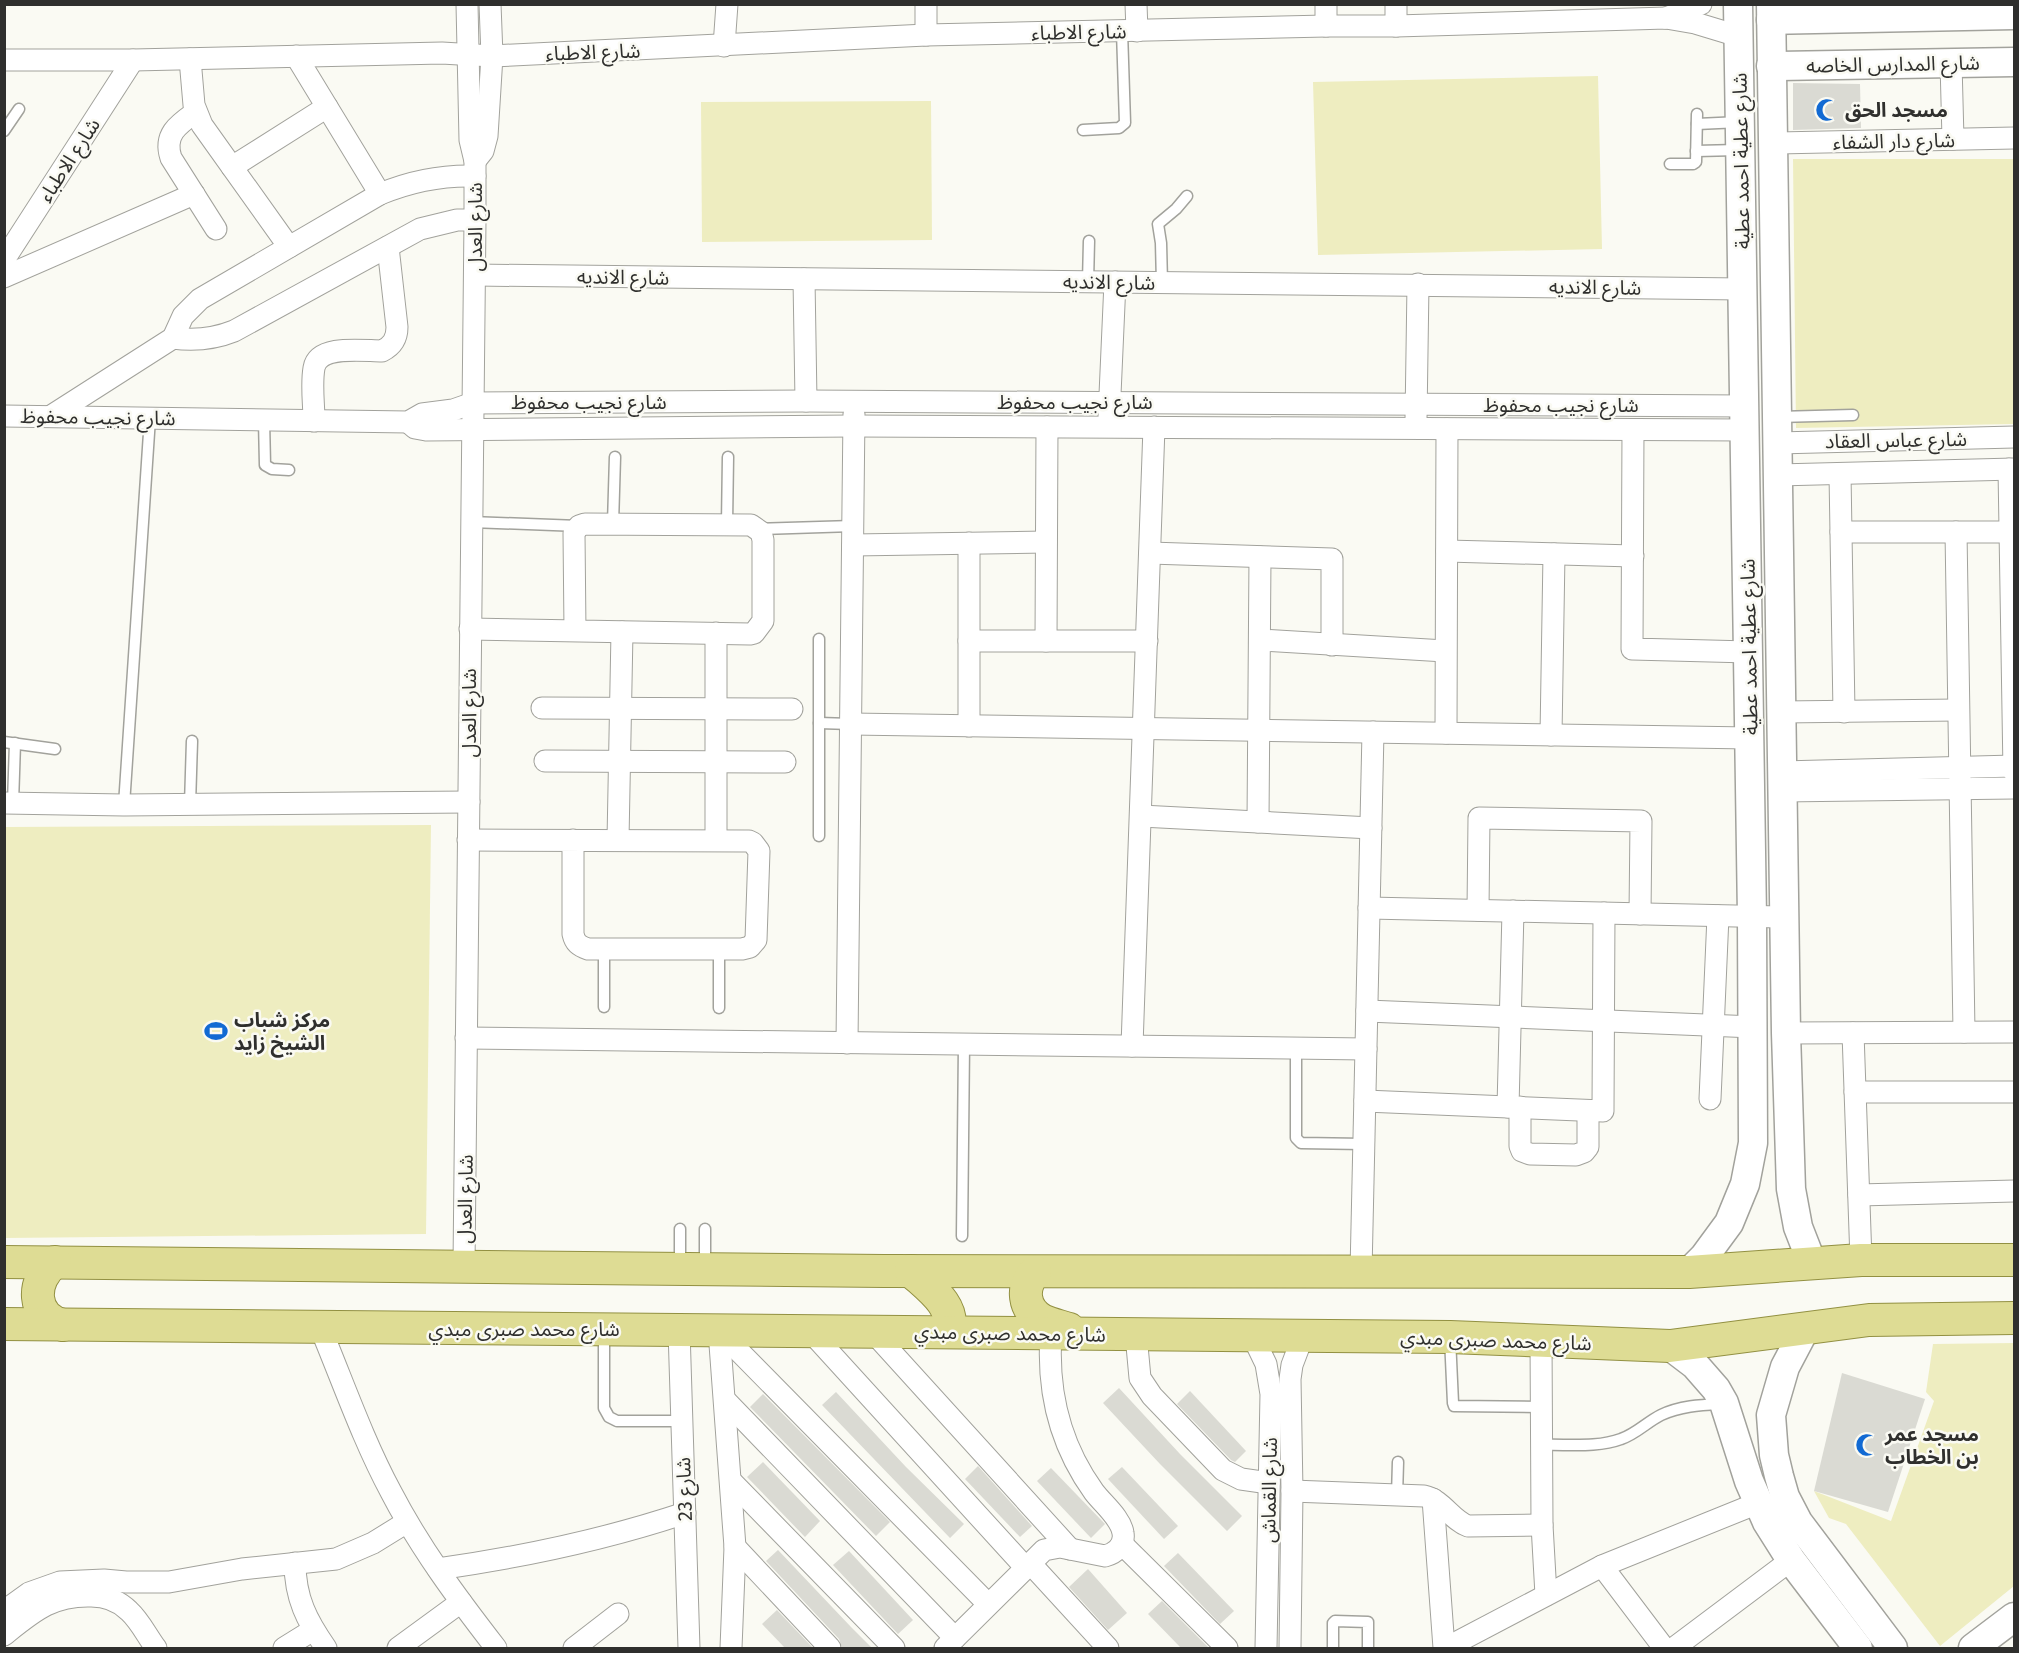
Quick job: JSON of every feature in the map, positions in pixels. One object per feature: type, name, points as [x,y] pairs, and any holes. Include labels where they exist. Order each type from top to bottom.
[{"type":"main road","points":[[4,1262],[1035,1272],[1689,1272],[1861,1260],[2014,1260]]},
{"type":"main road","points":[[55,1262],[41,1277],[38,1297],[46,1316],[54,1323],[63,1325]]},
{"type":"main road","points":[[912,1271],[947,1308],[950,1317],[948,1332]]},
{"type":"main road","points":[[1035,1272],[1029,1278],[1026,1288],[1029,1308],[1035,1316],[1087,1334]]},
{"type":"main road","name":"شارع محمد صبرى مبدي","points":[[4,1324],[1450,1337],[1670,1346],[1869,1320],[2014,1318]]},
{"type":"street","name":"شارع العدل","points":[[464,1265],[475,275],[475,169],[470,140],[467,4]]},
{"type":"street","name":"شارع العدل","points":[[475,169],[487,136],[492,56],[490,4]]},
{"type":"street","points":[[724,46],[727,4]]},
{"type":"street","points":[[926,4],[926,35]]},
{"type":"street","points":[[1130,31],[1136,4]]},
{"type":"street","points":[[1326,4],[1326,26]]},
{"type":"street","points":[[1396,4],[1396,26]]},
{"type":"street","name":"شارع الاطباء","points":[[4,60],[133,60],[442,53],[492,56],[926,35],[1396,26],[1523,13],[1666,11],[1701,4]]},
{"type":"street","name":"شارع عطية احمد عطية","points":[[1689,1272],[1704,1257],[1729,1223],[1745,1184],[1753,1143],[1754,1027],[1746,418],[1738,4]]},
{"type":"street","name":"شارع الاطباء","points":[[1666,11],[1738,36]]},
{"type":"street","points":[[1771,12],[1833,12],[1872,18],[2014,15]]},
{"type":"street","name":"شارع عطية احمد عطية","points":[[1771,12],[1785,1033],[1792,1198],[1798,1227],[1812,1263]]},
{"type":"street","points":[[1872,18],[1872,64]]},
{"type":"street","points":[[296,57],[380,194]]},
{"type":"street","points":[[190,59],[196,112],[202,125],[289,247]]},
{"type":"street","name":"شارع الاطباء","points":[[7,249],[133,60]]},
{"type":"street","name":"شارع المدارس الخاصه","points":[[1772,66],[2014,62]]},
{"type":"street","points":[[1951,63],[1953,140]]},
{"type":"street","points":[[232,167],[327,107]]},
{"type":"street","points":[[196,112],[176,126],[169,137],[168,144],[171,158],[216,229]]},
{"type":"street","name":"شارع دار الشفاء","points":[[1773,143],[2014,138]]},
{"type":"street","points":[[51,416],[173,338],[183,316],[200,299],[289,247],[380,194],[399,186],[475,169]]},
{"type":"street","points":[[4,278],[194,194]]},
{"type":"street","points":[[173,338],[204,339],[234,331],[420,229],[438,223],[475,220]]},
{"type":"street","points":[[1742,226],[1774,224]]},
{"type":"street","points":[[314,421],[314,368],[321,357],[331,352],[382,351],[396,338],[397,327],[388,247]]},
{"type":"street","name":"شارع الانديه","points":[[475,275],[1418,284],[1743,290]]},
{"type":"street","points":[[804,279],[806,401]]},
{"type":"street","points":[[1109,427],[1115,282]]},
{"type":"street","points":[[1416,428],[1418,284]]},
{"type":"street","points":[[847,1043],[854,401]]},
{"type":"street","name":"شارع نجيب محفوظ","points":[[4,416],[408,422],[423,414],[458,409],[472,403],[854,401],[1416,404],[1746,418]]},
{"type":"street","name":"شارع نجيب محفوظ","points":[[408,422],[421,430],[854,426],[1633,430],[1746,418]]},
{"type":"street","points":[[1046,641],[1047,427]]},
{"type":"street","points":[[1132,1046],[1154,427]]},
{"type":"street","points":[[1446,733],[1447,429]]},
{"type":"street","points":[[1633,430],[1632,649],[1749,652]]},
{"type":"street","name":"شارع عباس العقاد","points":[[1777,430],[2014,437]]},
{"type":"street","points":[[2012,469],[2010,532],[2014,772]]},
{"type":"street","name":"شارع عباس العقاد","points":[[1778,475],[2012,469]]},
{"type":"street","points":[[1840,474],[1844,712]]},
{"type":"street","points":[[470,629],[622,632],[716,633],[750,634],[754,633],[763,621],[763,540],[758,529],[751,525],[727,524],[579,526],[574,533],[575,631]]},
{"type":"street","points":[[1841,532],[2010,532]]},
{"type":"street","points":[[1956,532],[1964,1032]]},
{"type":"street","points":[[853,535],[969,543],[1046,543]]},
{"type":"street","points":[[969,543],[969,726]]},
{"type":"street","points":[[1447,551],[1633,556]]},
{"type":"street","points":[[1150,553],[1332,559],[1332,645]]},
{"type":"street","points":[[1551,735],[1554,554]]},
{"type":"street","points":[[1258,822],[1260,557]]},
{"type":"street","points":[[618,840],[622,632]]},
{"type":"street","points":[[716,633],[716,840]]},
{"type":"street","points":[[1260,640],[1445,651]]},
{"type":"street","points":[[969,641],[1147,641]]},
{"type":"street","points":[[542,708],[792,709]]},
{"type":"street","points":[[1781,712],[1958,710]]},
{"type":"street","points":[[851,724],[1750,738]]},
{"type":"street","points":[[1361,1272],[1373,732]]},
{"type":"street","points":[[545,761],[785,762]]},
{"type":"street","points":[[1782,782],[2014,766]]},
{"type":"street","points":[[1782,782],[1959,790],[2014,788]]},
{"type":"street","points":[[9,803],[190,805],[469,802]]},
{"type":"street","points":[[1141,816],[1371,828]]},
{"type":"street","points":[[1478,910],[1479,818],[1641,821],[1640,914]]},
{"type":"street","points":[[468,840],[573,840],[618,840],[716,840],[749,841],[757,847],[759,856],[756,940],[746,949],[582,947],[574,939],[573,840]]},
{"type":"street","points":[[1369,908],[1784,917]]},
{"type":"street","points":[[1513,911],[1511,1017],[1514,1107],[1522,1151],[1530,1154],[1576,1155],[1584,1152],[1588,1147],[1588,1111]]},
{"type":"street","points":[[1365,1101],[1603,1111],[1604,914]]},
{"type":"street","points":[[1710,1099],[1718,916]]},
{"type":"street","points":[[1367,1011],[1754,1027]]},
{"type":"street","points":[[1785,1033],[2014,1032]]},
{"type":"street","points":[[1853,1033],[1861,1260]]},
{"type":"street","points":[[466,1038],[1366,1049]]},
{"type":"street","points":[[1855,1092],[2014,1092]]},
{"type":"street","points":[[1859,1195],[2014,1191]]},
{"type":"street","points":[[320,1327],[376,1462],[407,1522],[461,1602],[496,1648]]},
{"type":"street","points":[[1804,1329],[1785,1366],[1771,1415],[1774,1455],[1785,1497],[1798,1522],[1893,1648]]},
{"type":"street","name":"شارع 23","points":[[679,1330],[688,1648]]},
{"type":"street","points":[[719,1331],[735,1547],[731,1648]]},
{"type":"street","points":[[719,1331],[988,1604]]},
{"type":"street","points":[[810,1331],[1027,1565],[1108,1648]]},
{"type":"street","points":[[873,1332],[1070,1549]]},
{"type":"street","points":[[725,1400],[950,1643],[1044,1550],[1052,1547],[1105,1556],[1112,1554],[1122,1544],[1124,1537],[1120,1524],[1082,1472],[1061,1429],[1051,1382],[1051,1334]]},
{"type":"street","points":[[1136,1335],[1140,1378],[1152,1396],[1223,1470],[1240,1479],[1269,1483]]},
{"type":"street","name":"شارع القماش","points":[[1252,1335],[1266,1364],[1270,1379],[1266,1648]]},
{"type":"street","name":"شارع القماش","points":[[1290,1648],[1292,1491],[1290,1379],[1292,1365],[1303,1336]]},
{"type":"street","points":[[1541,1340],[1542,1525],[1546,1595]]},
{"type":"street","points":[[1670,1346],[1689,1359],[1707,1376],[1724,1403],[1758,1503],[1767,1522],[1791,1560],[1858,1648]]},
{"type":"street","points":[[731,1481],[894,1648]]},
{"type":"street","points":[[1292,1491],[1433,1499],[1468,1526],[1542,1525]]},
{"type":"street","points":[[1433,1499],[1445,1648],[1602,1566],[1758,1503]]},
{"type":"street","points":[[438,1569],[564,1548],[685,1513]]},
{"type":"street","points":[[4,1635],[40,1607],[51,1602],[102,1588],[169,1582],[242,1569],[336,1559],[373,1543],[407,1522]]},
{"type":"street","points":[[1122,1544],[1227,1648]]},
{"type":"street","points":[[735,1547],[830,1648]]},
{"type":"street","points":[[1674,1648],[1791,1560]]},
{"type":"street","points":[[295,1563],[298,1598],[306,1618],[326,1648]]},
{"type":"street","points":[[1602,1566],[1664,1648]]},
{"type":"street","points":[[1821,1599],[1843,1581]]},
{"type":"street","points":[[4,1611],[29,1593],[49,1584],[60,1582],[102,1588],[111,1599],[128,1610],[156,1648]]},
{"type":"street","points":[[398,1648],[461,1602]]},
{"type":"street","points":[[574,1648],[618,1614]]},
{"type":"street","points":[[1973,1648],[2014,1617]]},
{"type":"street","points":[[284,1648],[314,1630]]},
{"type":"lane","points":[[1083,130],[1119,128],[1125,123],[1130,31]]},
{"type":"lane","points":[[4,131],[18,109]]},
{"type":"lane","points":[[1670,164],[1696,162],[1697,119],[1741,136]]},
{"type":"lane","points":[[1696,151],[1741,136]]},
{"type":"lane","points":[[1162,283],[1158,224],[1186,196]]},
{"type":"lane","points":[[1088,282],[1089,241]]},
{"type":"lane","points":[[1777,430],[1852,415]]},
{"type":"lane","points":[[124,805],[150,418]]},
{"type":"lane","points":[[264,420],[263,461],[272,469],[289,470]]},
{"type":"lane","points":[[613,524],[615,457]]},
{"type":"lane","points":[[727,524],[728,457]]},
{"type":"lane","points":[[471,522],[579,526]]},
{"type":"lane","points":[[758,529],[853,535]]},
{"type":"lane","points":[[819,639],[819,836]]},
{"type":"lane","points":[[819,723],[851,724]]},
{"type":"lane","points":[[190,805],[192,741]]},
{"type":"lane","points":[[9,803],[10,743],[55,749]]},
{"type":"lane","points":[[604,949],[604,1007]]},
{"type":"lane","points":[[719,949],[719,1008]]},
{"type":"lane","points":[[962,1236],[964,1044]]},
{"type":"lane","points":[[1296,1048],[1296,1138],[1301,1143],[1364,1144]]},
{"type":"lane","points":[[680,1229],[692,1268]]},
{"type":"lane","points":[[692,1268],[705,1229]]},
{"type":"lane","points":[[604,1329],[604,1408],[609,1417],[617,1421],[682,1421]]},
{"type":"lane","points":[[1450,1337],[1454,1406],[1541,1407]]},
{"type":"lane","points":[[1542,1445],[1612,1442],[1628,1436],[1647,1422],[1672,1410],[1724,1403]]},
{"type":"lane","points":[[1397,1496],[1398,1462]]},
{"type":"lane","points":[[1333,1648],[1333,1623],[1335,1621],[1368,1622],[1368,1648]]},
{"type":"green space","points":[[1598,76],[1602,249],[1318,255],[1313,82]]},
{"type":"green space","points":[[931,101],[932,240],[702,242],[701,102]]},
{"type":"green space","points":[[1793,159],[2014,159],[2014,424],[1796,428]]},
{"type":"green space","name":"مركز شباب الشيخ زايد","points":[[431,825],[426,1234],[5,1238],[5,827]]},
{"type":"green space","points":[[2014,1343],[2014,1586],[1940,1646],[1846,1524],[1829,1518],[1814,1491],[1891,1521],[1934,1401],[1926,1392],[1933,1344]]},
{"type":"building","name":"مسجد الحق","points":[[1793,83],[1860,84],[1861,128],[1793,130]]},
{"type":"building","name":"مسجد عمر بن الخطاب","points":[[1842,1373],[1925,1399],[1888,1512],[1814,1491]]},
{"type":"building","points":[[1119,1388],[1242,1516],[1227,1531],[1103,1403]]},
{"type":"building","points":[[1190,1391],[1246,1451],[1235,1462],[1177,1404]]},
{"type":"building","points":[[836,1392],[906,1467],[964,1524],[950,1538],[822,1405]]},
{"type":"building","points":[[763,1394],[890,1522],[876,1536],[750,1407]]},
{"type":"building","points":[[763,1462],[820,1521],[805,1537],[747,1477]]},
{"type":"building","points":[[978,1466],[1032,1526],[1020,1537],[965,1479]]},
{"type":"building","points":[[1122,1467],[1178,1526],[1164,1539],[1108,1479]]},
{"type":"building","points":[[1051,1468],[1105,1524],[1091,1538],[1037,1481]]},
{"type":"building","points":[[778,1550],[872,1648],[842,1648],[839,1639],[766,1561]]},
{"type":"building","points":[[849,1551],[913,1620],[898,1634],[833,1565]]},
{"type":"building","points":[[1178,1553],[1234,1611],[1220,1624],[1164,1566]]},
{"type":"building","points":[[1088,1569],[1127,1613],[1108,1630],[1069,1587]]},
{"type":"building","points":[[1162,1601],[1209,1648],[1181,1648],[1148,1614]]},
{"type":"building","points":[[777,1610],[813,1648],[785,1648],[762,1624]]},
{"type":"place","name":"مسجد الحق","points":[[1827,110]]},
{"type":"place","name":"مركز شباب الشيخ زايد","points":[[216,1031]]},
{"type":"place","name":"مسجد عمر بن الخطاب","points":[[1867,1445]]}]
